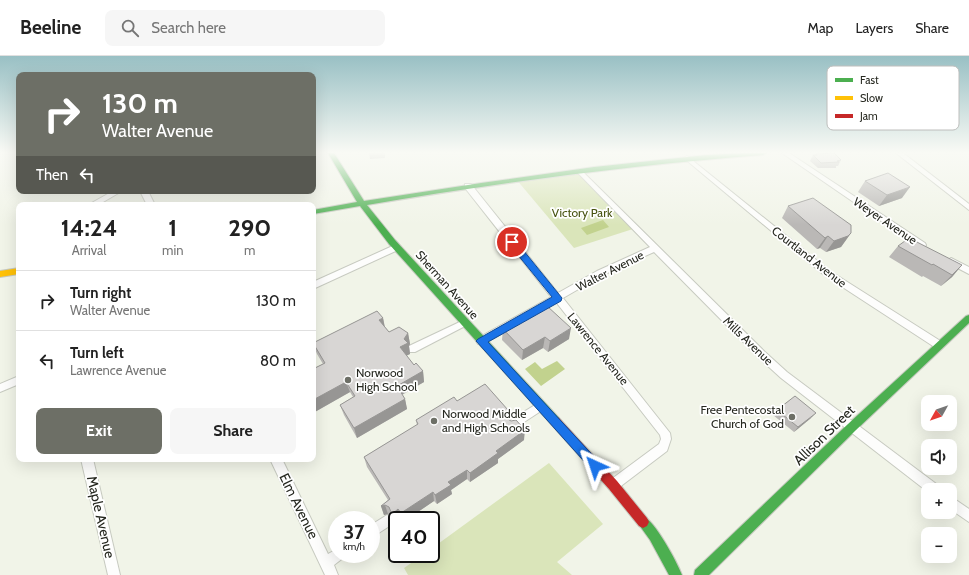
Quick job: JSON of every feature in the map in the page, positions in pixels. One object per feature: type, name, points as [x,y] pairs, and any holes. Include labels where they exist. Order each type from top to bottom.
[{"type":"street","name":"Sherman Avenue","points":[[346,177],[361,203],[397,247],[464,323],[613,485],[654,536],[676,575]]},
{"type":"street","points":[[316,211],[468,186],[533,177]]},
{"type":"street","name":"Mills Avenue","points":[[585,177],[762,355],[784,375],[926,483]]},
{"type":"street","name":"Courtland Avenue","points":[[710,177],[827,273],[939,345]]},
{"type":"street","name":"Weyer Avenue","points":[[822,177],[901,232],[932,250]]},
{"type":"street","points":[[931,177],[969,208]]},
{"type":"street","name":"Lawrence Avenue","points":[[468,186],[666,436],[665,444],[662,447],[613,485]]},
{"type":"street","points":[[98,202],[112,194]]},
{"type":"street","points":[[316,285],[397,247]]},
{"type":"street","name":"Walter Avenue","points":[[481,341],[600,274],[655,248]]},
{"type":"street","points":[[944,257],[969,271]]},
{"type":"street","points":[[0,274],[16,271]]},
{"type":"street","points":[[412,349],[464,323]]},
{"type":"street","name":"Allison Street","points":[[700,575],[852,427],[939,345],[967,323]]},
{"type":"street","points":[[0,388],[16,381]]},
{"type":"street","points":[[511,425],[540,406]]},
{"type":"street","name":"Maple Avenue","points":[[88,462],[114,575]]},
{"type":"street","name":"Elm Avenue","points":[[277,462],[332,575]]},
{"type":"street","points":[[957,507],[969,516]]},
{"type":"street","points":[[380,526],[387,521]]},
{"type":"green space","name":"Victory Park","points":[[530,177],[585,177],[636,228],[574,248],[516,179]]},
{"type":"green space","points":[[549,463],[603,524],[557,562],[572,575],[408,575],[404,568],[411,563],[440,563],[440,542]]},
{"type":"shaded area","points":[[603,220],[609,227],[587,235],[581,228]]},
{"type":"shaded area","points":[[557,361],[565,369],[541,386],[525,369],[535,362],[542,369]]},
{"type":"building","points":[[876,177],[895,177],[910,187],[887,195],[865,181]]},
{"type":"building","points":[[813,198],[851,225],[851,233],[848,236],[834,241],[828,236],[825,238],[788,206]]},
{"type":"building","points":[[909,238],[962,265],[952,275],[933,264],[932,265],[898,246]]},
{"type":"building","points":[[547,306],[571,328],[550,341],[545,337],[523,350],[503,329]]},
{"type":"building","name":"Norwood High School","points":[[377,311],[383,318],[379,320],[389,332],[399,327],[408,333],[404,339],[408,343],[400,347],[414,365],[416,363],[423,371],[397,386],[405,399],[354,428],[340,405],[355,396],[346,382],[316,398],[316,368],[325,363],[316,348],[316,342]]},
{"type":"building","points":[[485,384],[508,410],[505,414],[506,418],[511,421],[516,420],[525,430],[496,451],[498,453],[470,473],[467,470],[448,482],[451,485],[435,495],[433,492],[404,511],[400,511],[398,509],[396,511],[391,511],[389,507],[385,505],[381,506],[390,499],[364,457],[418,424],[416,420],[454,397],[457,401]]},
{"type":"building","name":"Free Pentecostal Church of God","points":[[795,396],[816,413],[798,427],[777,410]]},
{"type":"traffic: fast","points":[[346,177],[361,203],[392,242],[555,421]]},
{"type":"traffic: fast","points":[[316,212],[535,177]]},
{"type":"traffic: fast","points":[[700,575],[852,427],[969,318]]},
{"type":"traffic: fast","points":[[643,522],[654,536],[676,575]]},
{"type":"traffic: slow","points":[[0,274],[16,271]]},
{"type":"traffic: jam","points":[[555,421],[613,485],[643,522]]},
{"type":"place","name":"Norwood High School","points":[[348,380]]},
{"type":"place","name":"Free Pentecostal Church of God","points":[[792,417]]},
{"type":"place","name":"Norwood Middle and High Schools","points":[[434,421]]},
{"type":"route","points":[[512,242],[558,298],[481,341],[595,466]]}]
